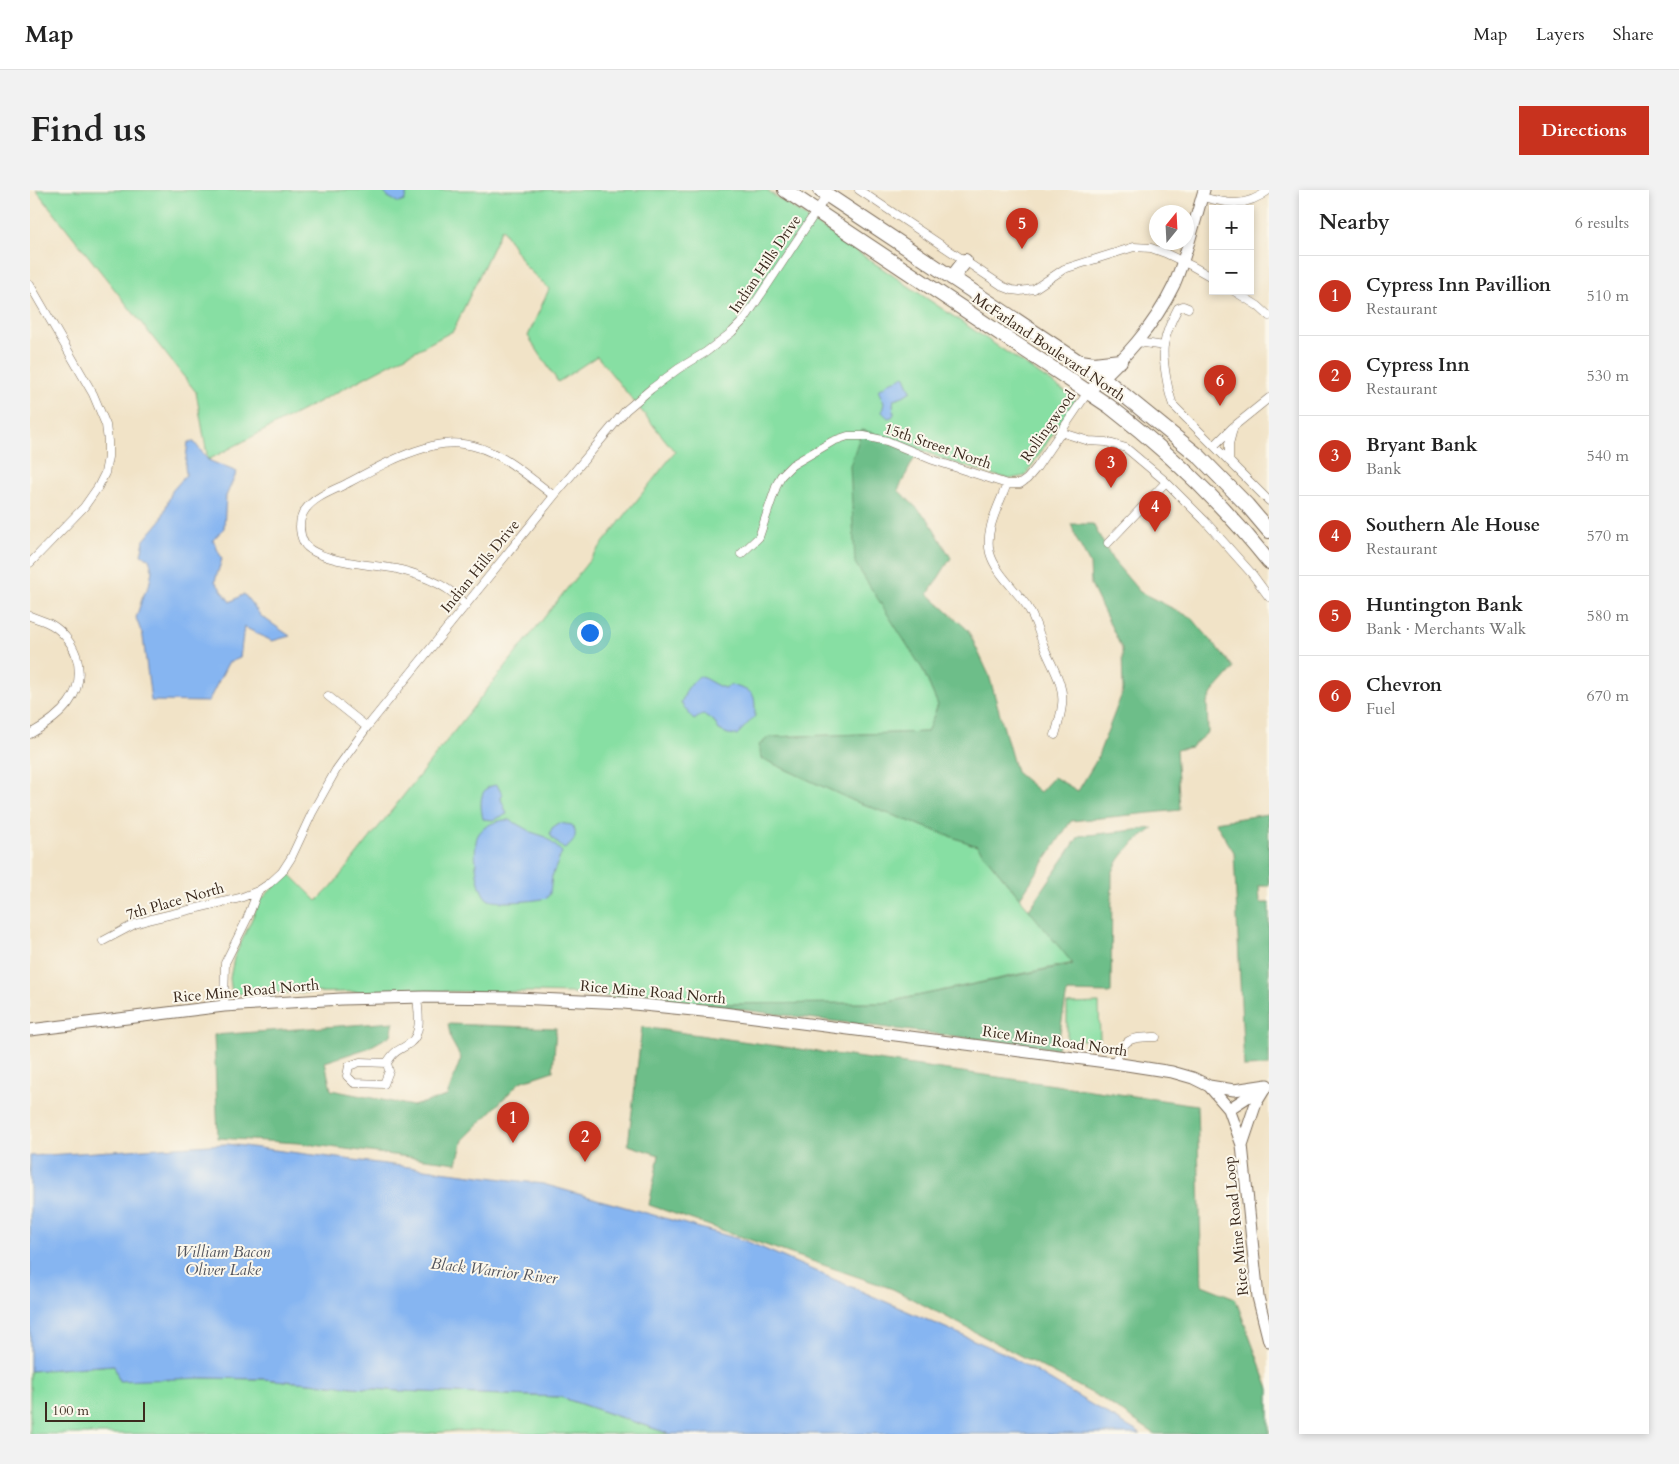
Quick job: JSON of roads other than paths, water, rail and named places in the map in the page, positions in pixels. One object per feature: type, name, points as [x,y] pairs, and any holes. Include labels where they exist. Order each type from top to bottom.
[{"type":"highway","name":"McFarland Boulevard North","points":[[785,190],[1129,421],[1167,453],[1210,495],[1252,540],[1269,562]]},
{"type":"highway","name":"McFarland Boulevard North","points":[[826,192],[1103,378],[1200,457],[1247,505],[1269,531]]},
{"type":"highway","points":[[952,278],[965,261]]},
{"type":"highway","points":[[1075,361],[1094,364],[1120,361]]},
{"type":"highway","points":[[1252,540],[1269,549]]},
{"type":"main road","points":[[1088,392],[1138,342],[1158,313],[1187,263],[1203,193]]},
{"type":"main road","name":"Rice Mine Road North","points":[[30,1030],[224,1006],[417,997],[526,998],[634,1004],[723,1013],[1114,1063],[1172,1072],[1193,1078],[1209,1086],[1234,1090],[1268,1084]]},
{"type":"main road","points":[[1229,1109],[1268,1084]]},
{"type":"main road","points":[[1242,1145],[1256,1102],[1268,1084]]},
{"type":"main road","name":"Rice Mine Road Loop","points":[[1209,1086],[1229,1109],[1242,1145],[1258,1297],[1269,1340]]},
{"type":"street","points":[[859,190],[1004,287],[1012,290],[1034,288],[1064,269],[1134,247],[1151,248],[1187,263],[1209,276]]},
{"type":"street","points":[[1203,193],[1221,202],[1238,204],[1260,197],[1269,190]]},
{"type":"street","name":"Indian Hills Drive","points":[[224,1006],[225,963],[258,892],[282,872],[336,770],[367,727],[626,410],[678,369],[706,352],[732,332],[753,306],[817,211],[826,192]]},
{"type":"street","points":[[30,285],[93,394],[106,425],[108,457],[105,473],[98,488],[84,507],[30,563]]},
{"type":"street","points":[[1240,295],[1258,306],[1269,316]]},
{"type":"street","points":[[1188,308],[1183,306],[1178,308],[1172,317],[1164,346],[1168,389],[1173,405],[1269,501]]},
{"type":"street","points":[[1138,342],[1164,346]]},
{"type":"street","name":"Rollingwood","points":[[1007,484],[1020,484],[1027,479],[1088,392]]},
{"type":"street","points":[[1214,446],[1233,427],[1269,398]]},
{"type":"street","points":[[1229,461],[1233,427]]},
{"type":"street","points":[[1060,432],[1089,441],[1106,442],[1126,448],[1166,482],[1204,520],[1252,574],[1269,597]]},
{"type":"street","name":"15th Street North","points":[[740,554],[759,537],[777,484],[786,470],[812,452],[840,438],[864,436],[888,441],[933,460],[1007,484]]},
{"type":"street","points":[[466,606],[462,600],[429,579],[398,570],[325,556],[310,550],[304,543],[299,527],[304,511],[316,499],[397,457],[428,447],[461,443],[477,446],[500,456],[554,496]]},
{"type":"street","points":[[1108,543],[1166,482]]},
{"type":"street","points":[[1007,484],[990,528],[990,553],[997,568],[1027,606],[1035,620],[1059,680],[1062,704],[1056,735]]},
{"type":"street","points":[[30,616],[52,625],[65,636],[74,650],[79,666],[79,682],[73,698],[50,723],[30,734]]},
{"type":"street","points":[[328,696],[367,727]]},
{"type":"street","name":"7th Place North","points":[[103,942],[135,924],[258,892]]},
{"type":"street","points":[[387,1063],[360,1062],[349,1066],[347,1076],[354,1083],[384,1084],[389,1071],[387,1063],[393,1053],[413,1041],[418,1030],[417,997]]},
{"type":"street","points":[[1114,1063],[1126,1042],[1132,1038],[1156,1038]]},
{"type":"water","points":[[382,190],[408,190],[404,201],[399,203],[388,197]]},
{"type":"water","points":[[903,376],[911,391],[894,399],[894,414],[888,418],[882,412],[884,403],[878,390]]},
{"type":"water","points":[[188,442],[194,442],[208,460],[237,472],[226,496],[224,528],[213,540],[222,559],[215,581],[230,602],[244,594],[261,616],[290,636],[272,641],[244,627],[240,658],[228,663],[208,702],[151,701],[143,637],[136,618],[143,596],[149,586],[152,570],[149,558],[141,555],[144,540],[161,520],[172,491],[186,475],[185,466]]},
{"type":"water","points":[[699,676],[724,688],[732,685],[749,692],[754,697],[755,716],[737,735],[719,730],[714,721],[703,714],[694,720],[681,703],[687,689]]},
{"type":"water","points":[[497,785],[502,794],[501,799],[507,814],[493,820],[483,819],[481,802],[483,793],[491,786]]},
{"type":"water","points":[[510,820],[531,832],[546,837],[562,852],[552,876],[550,893],[547,898],[501,902],[489,900],[481,889],[475,859],[478,835],[486,826]]},
{"type":"water","points":[[559,823],[572,825],[575,832],[573,842],[564,849],[550,834],[552,828]]},
{"type":"water","name":"William Bacon Oliver Lake","points":[[227,1144],[543,1184],[746,1241],[1008,1355],[1141,1434],[670,1434],[560,1397],[399,1391],[263,1379],[203,1378],[119,1381],[114,1365],[30,1371],[30,1156]]},
{"type":"place","name":"Huntington Bank","points":[[1022,249]]},
{"type":"place","name":"Chevron","points":[[1220,406]]},
{"type":"place","name":"Bryant Bank","points":[[1111,488]]},
{"type":"place","name":"Southern Ale House","points":[[1155,532]]},
{"type":"place","name":"Cypress Inn Pavillion","points":[[513,1143]]},
{"type":"place","name":"Cypress Inn","points":[[585,1162]]},
{"type":"water label","name":"Black Warrior River","points":[[494,1271]]}]
